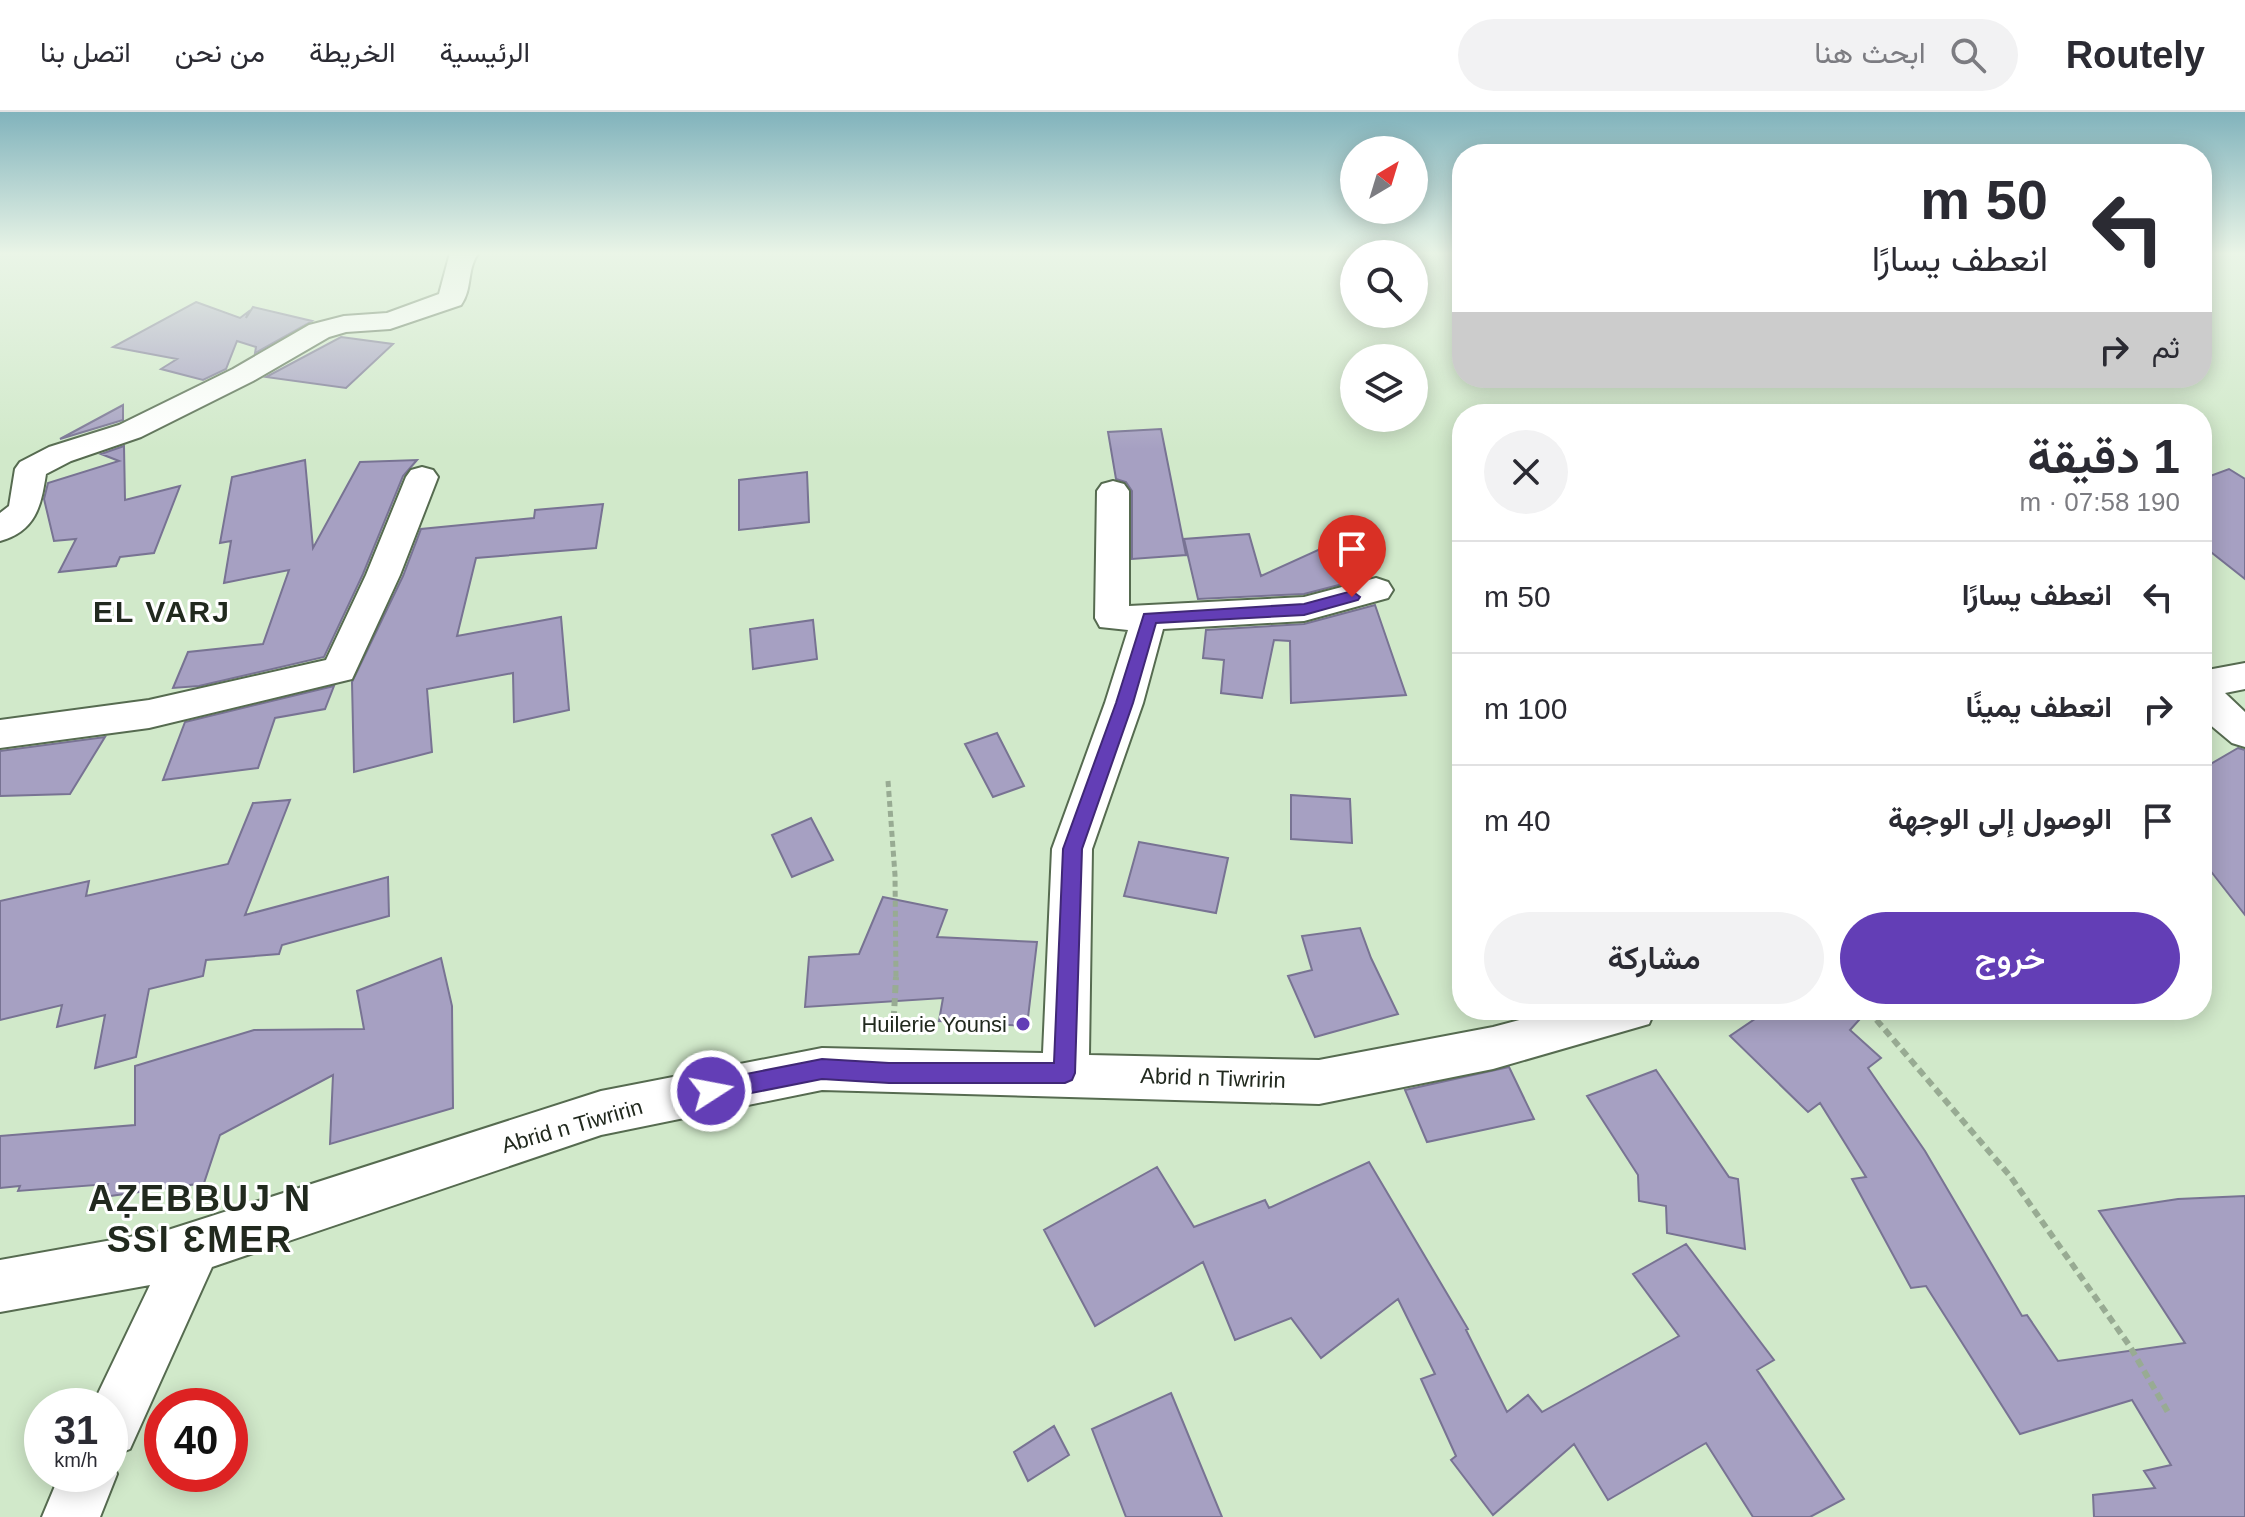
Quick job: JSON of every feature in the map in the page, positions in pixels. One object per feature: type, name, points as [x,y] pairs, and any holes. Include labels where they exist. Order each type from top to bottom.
[{"type":"street","points":[[0,530],[24,510],[31,469],[60,454],[144,424],[243,375],[319,331],[344,324],[400,318]]},
{"type":"street","points":[[0,734],[149,714],[339,670],[383,575],[422,477]]},
{"type":"street","points":[[1113,491],[1112,618],[1304,609],[1376,590]]},
{"type":"street","points":[[1065,1073],[1072,849],[1124,703],[1149,618]]},
{"type":"street","points":[[2212,682],[2245,676]]},
{"type":"street","points":[[2212,704],[2245,733]]},
{"type":"street","name":"Abrid n Tiwririn","points":[[0,1286],[168,1256],[601,1113],[822,1069],[1319,1082],[1493,1048],[1596,1020]]},
{"type":"street","points":[[128,1390],[195,1247]]},
{"type":"street","points":[[71,1517],[81,1492]]},
{"type":"path","points":[[888,781],[898,883],[897,988],[889,1073]]},
{"type":"path","points":[[1877,1020],[2010,1176],[2129,1345],[2169,1414]]},
{"type":"building","points":[[167,318],[298,318],[312,321],[255,353],[256,347],[237,341],[226,369],[203,380],[161,369],[177,359],[113,347]]},
{"type":"building","points":[[341,337],[393,344],[346,388],[266,377]]},
{"type":"building","points":[[123,405],[123,420],[60,439]]},
{"type":"building","points":[[1161,429],[1186,555],[1132,559],[1132,491],[1126,482],[1116,479],[1108,432]]},
{"type":"building","points":[[124,446],[125,500],[180,486],[154,553],[120,557],[116,566],[59,572],[76,539],[54,541],[44,499],[48,483],[119,461],[101,454]]},
{"type":"building","points":[[305,460],[313,548],[360,462],[417,460],[403,476],[363,574],[324,657],[199,686],[173,688],[188,652],[263,644],[289,570],[224,583],[231,541],[220,543],[232,477]]},
{"type":"building","points":[[2229,469],[2245,479],[2245,579],[2212,553],[2212,475]]},
{"type":"building","points":[[807,472],[809,522],[739,530],[739,480]]},
{"type":"building","points":[[603,504],[596,548],[476,558],[457,636],[561,617],[569,710],[514,722],[513,673],[427,689],[432,752],[354,772],[352,682],[403,576],[421,529],[534,518],[535,510]]},
{"type":"building","points":[[1249,534],[1261,576],[1351,535],[1366,578],[1304,594],[1198,599],[1184,539]]},
{"type":"building","points":[[1375,605],[1406,695],[1291,703],[1290,641],[1274,640],[1262,698],[1221,693],[1224,660],[1203,658],[1206,630],[1304,624]]},
{"type":"building","points":[[813,620],[817,659],[753,669],[750,629]]},
{"type":"building","points":[[334,686],[325,709],[275,718],[258,768],[163,780],[185,722]]},
{"type":"building","points":[[997,733],[1024,786],[993,797],[965,744]]},
{"type":"building","points":[[105,737],[70,794],[0,796],[0,751]]},
{"type":"building","points":[[2238,748],[2245,750],[2245,915],[2212,873],[2212,763]]},
{"type":"building","points":[[1291,795],[1350,799],[1352,843],[1291,839]]},
{"type":"building","points":[[290,800],[245,915],[388,877],[389,916],[282,945],[279,954],[206,960],[203,976],[149,989],[136,1057],[95,1068],[105,1015],[57,1027],[62,1005],[0,1020],[0,901],[89,881],[86,896],[228,864],[253,803]]},
{"type":"building","points":[[811,818],[833,860],[792,877],[772,835]]},
{"type":"building","points":[[1139,842],[1228,858],[1216,913],[1124,896]]},
{"type":"building","points":[[883,897],[947,910],[937,937],[1037,942],[1027,1026],[939,1021],[943,998],[805,1007],[809,957],[859,954]]},
{"type":"building","points":[[1360,928],[1398,1014],[1315,1037],[1288,976],[1312,970],[1302,936]]},
{"type":"building","points":[[441,958],[452,1006],[453,1108],[330,1144],[333,1075],[220,1135],[204,1183],[103,1197],[108,1184],[18,1191],[20,1186],[0,1188],[0,1136],[135,1125],[135,1066],[254,1030],[364,1029],[357,991]]},
{"type":"building","points":[[1753,1020],[1859,1020],[1850,1030],[1881,1058],[1868,1068],[1925,1151],[2022,1316],[2027,1315],[2058,1361],[2185,1343],[2099,1211],[2178,1199],[2245,1196],[2245,1517],[2094,1517],[2093,1495],[2155,1488],[2144,1471],[2171,1465],[2132,1400],[2020,1434],[1926,1286],[1911,1288],[1852,1179],[1866,1177],[1820,1103],[1808,1112],[1730,1036]]},
{"type":"building","points":[[1509,1067],[1534,1119],[1427,1142],[1405,1090]]},
{"type":"building","points":[[1656,1070],[1729,1177],[1738,1179],[1745,1249],[1667,1233],[1666,1206],[1639,1201],[1638,1175],[1587,1096]]},
{"type":"building","points":[[1369,1162],[1468,1329],[1507,1412],[1528,1395],[1542,1412],[1679,1336],[1633,1274],[1686,1244],[1774,1360],[1757,1370],[1844,1499],[1810,1517],[1753,1517],[1706,1443],[1608,1500],[1574,1444],[1493,1515],[1451,1460],[1456,1456],[1421,1379],[1435,1374],[1398,1299],[1321,1358],[1291,1318],[1235,1340],[1203,1262],[1095,1326],[1044,1230],[1157,1167],[1194,1227],[1265,1200],[1269,1208]]},
{"type":"building","points":[[1171,1393],[1222,1517],[1126,1517],[1092,1429]]},
{"type":"building","points":[[1054,1426],[1069,1455],[1028,1481],[1014,1452]]},
{"type":"place","name":"Huilerie Younsi","points":[[1023,1024]]},
{"type":"district","name":"EL VARJ","points":[[162,611]]},
{"type":"district","name":"AẒEBBUJ N SSI ƐMER","points":[[200,1218]]},
{"type":"route","points":[[711,1091],[822,1069],[889,1073],[1065,1073],[1072,849],[1124,703],[1149,618],[1304,609],[1352,597]]}]
